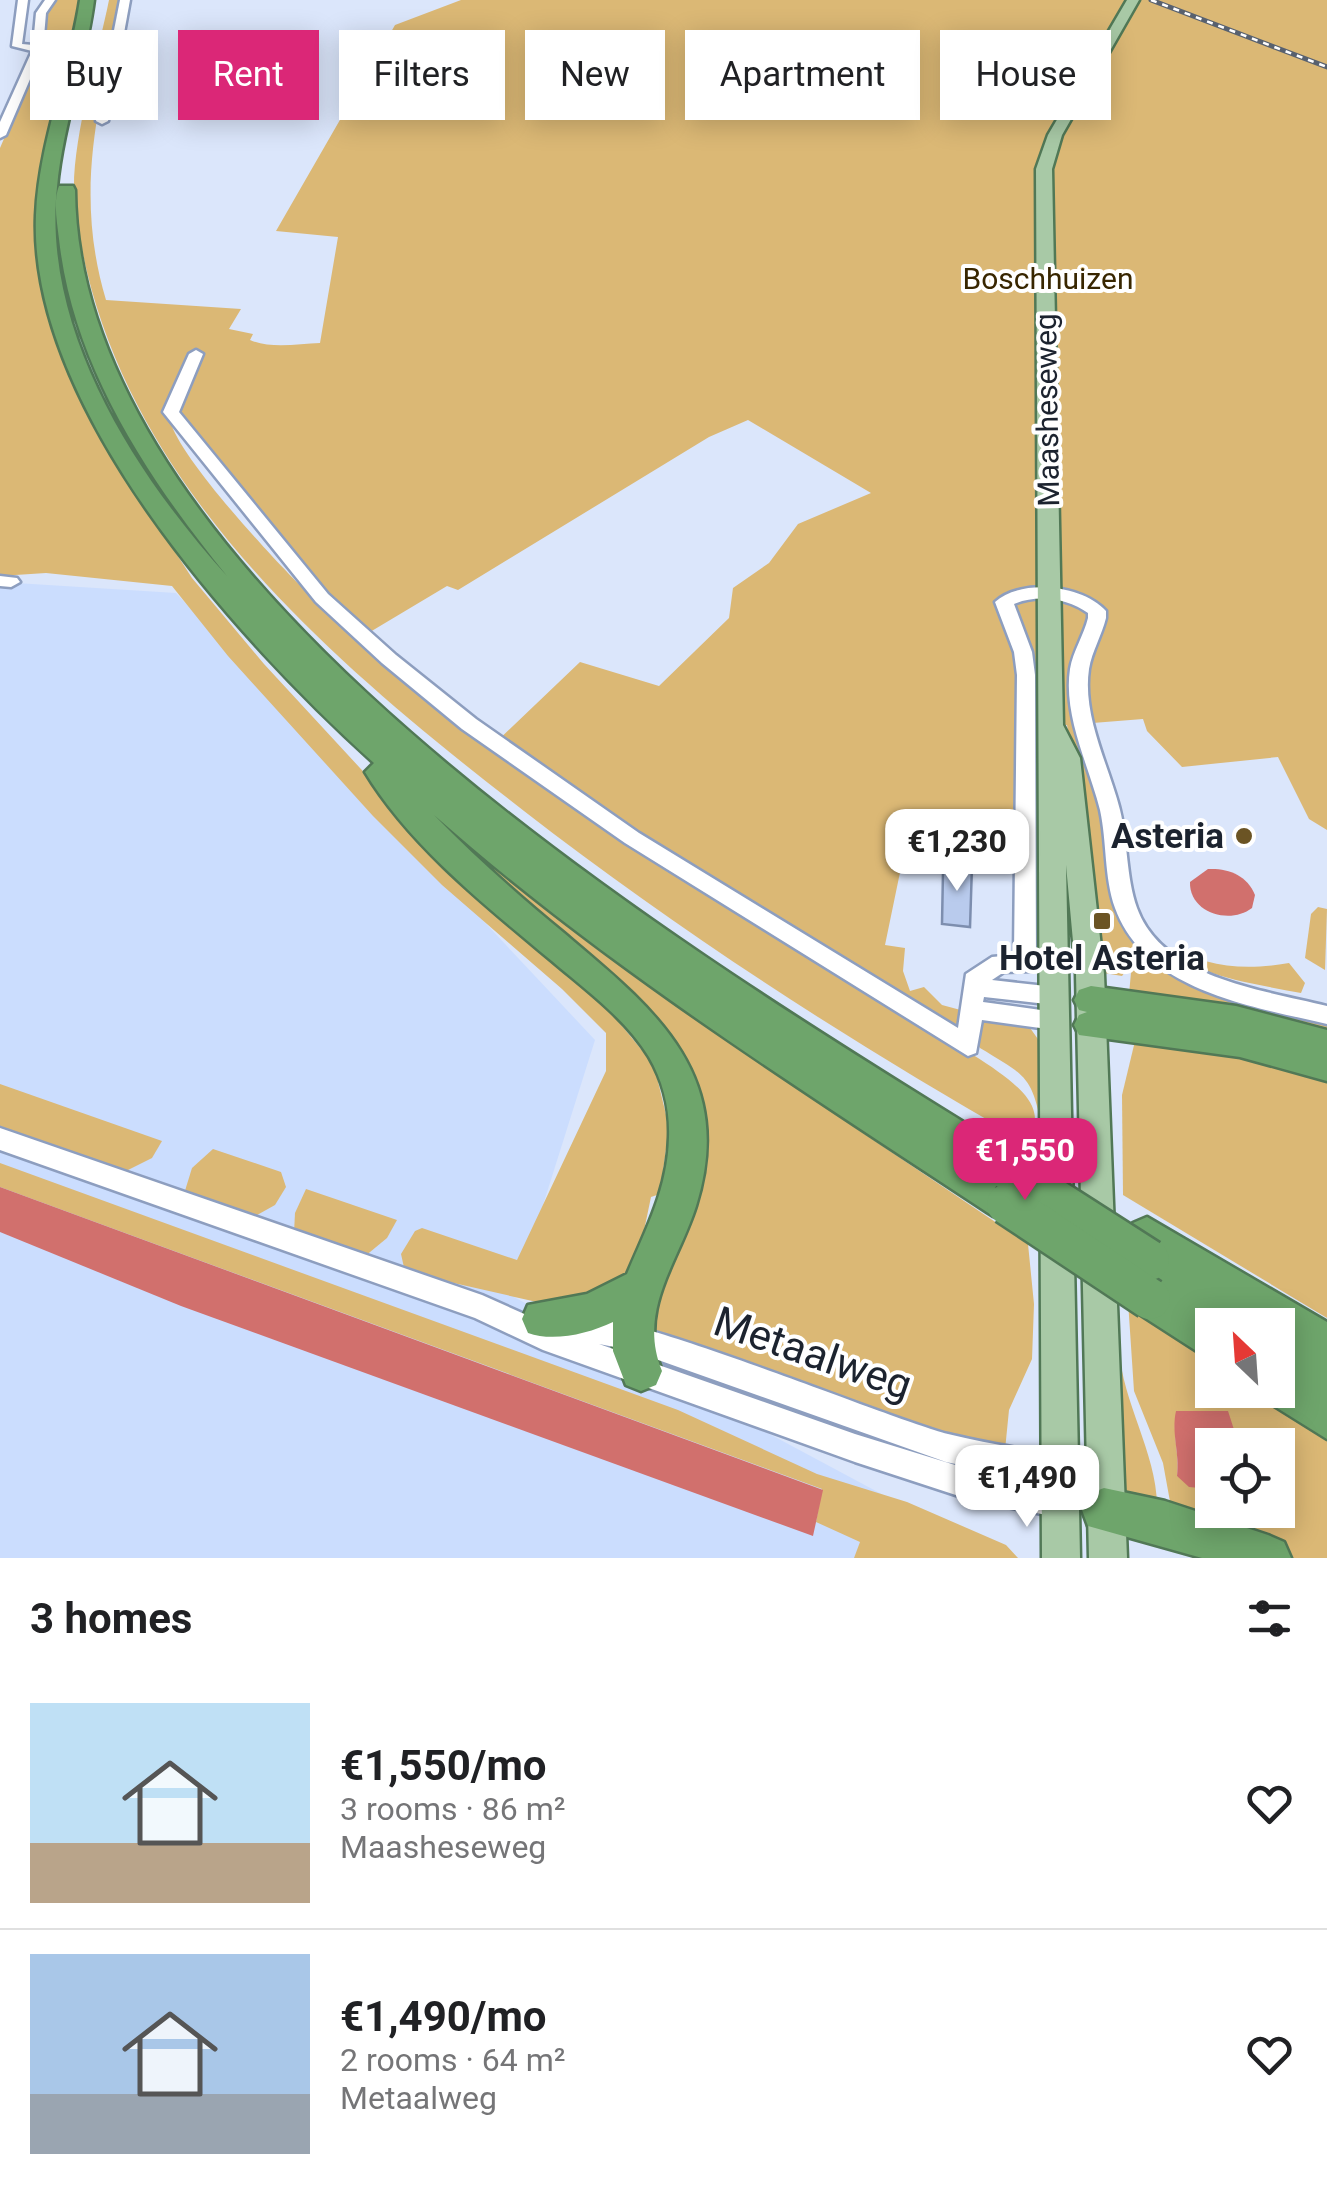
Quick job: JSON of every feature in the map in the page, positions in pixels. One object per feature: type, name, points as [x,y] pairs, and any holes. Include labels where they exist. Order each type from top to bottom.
[{"type":"highway","points":[[87,0],[56,129],[46,209],[55,297],[82,375],[110,431],[183,541],[246,618],[347,724],[530,878],[702,1004],[1007,1175],[1220,1308]]},
{"type":"highway","points":[[100,0],[67,161],[69,248],[78,296],[134,429],[198,526],[326,672],[402,742],[609,909],[962,1140],[1007,1175],[1149,1265],[1327,1344]]},
{"type":"highway","points":[[347,724],[392,788],[543,934],[628,1007],[661,1044],[673,1066],[686,1112],[687,1157],[676,1206],[644,1286],[635,1354]]},
{"type":"highway","points":[[1091,1012],[1236,1020],[1327,1044]]},
{"type":"highway","points":[[1091,1012],[1240,1043],[1327,1066]]},
{"type":"highway","points":[[1149,1265],[1195,1320]]},
{"type":"highway","points":[[542,1319],[591,1312],[644,1286]]},
{"type":"highway","points":[[1295,1356],[1327,1378]]},
{"type":"highway","points":[[1295,1396],[1327,1418]]},
{"type":"highway","points":[[1075,1495],[1268,1558]]},
{"type":"main road","name":"Maasheseweg","points":[[1108,1558],[1075,1495],[1055,1008],[1044,169],[1055,135],[1133,0]]},
{"type":"main road","name":"Maasheseweg","points":[[1053,723],[1068,758],[1091,1012],[1075,1495],[1061,1558]]},
{"type":"main road","points":[[1055,1008],[1091,1012]]},
{"type":"street","points":[[23,0],[17,46],[30,48]]},
{"type":"street","points":[[40,30],[41,13],[50,0]]},
{"type":"street","points":[[102,121],[124,0]]},
{"type":"street","points":[[0,135],[30,67]]},
{"type":"street","points":[[196,354],[171,412],[322,598],[389,659],[512,755],[632,838],[968,1046],[974,980],[1000,962],[1025,965],[1026,675],[1023,652],[1004,602],[1017,595],[1083,600],[1097,611],[1098,619],[1081,653],[1078,678],[1088,735],[1110,813],[1127,913],[1150,947],[1186,974],[1220,987],[1327,1014]]},
{"type":"street","points":[[974,998],[1055,1008]]},
{"type":"street","name":"Metaalweg","points":[[0,1139],[482,1308],[542,1337],[635,1354]]},
{"type":"street","name":"Metaalweg","points":[[482,1308],[542,1319],[635,1354],[946,1448],[1075,1495]]},
{"type":"shaded area","points":[[0,582],[176,593],[595,1040],[514,1297],[1001,1558],[0,1558]]},
{"type":"shaded area","points":[[1208,869],[1242,878],[1255,895],[1252,908],[1222,915],[1196,902],[1190,882]]},
{"type":"shaded area","points":[[0,1187],[823,1490],[813,1536],[181,1306],[0,1232]]},
{"type":"shaded area","points":[[1176,1411],[1228,1411],[1234,1428],[1195,1428],[1195,1488],[1177,1476]]},
{"type":"green space","points":[[55,0],[79,0],[72,30],[43,30],[46,8]]},
{"type":"green space","name":"Boschhuizen","points":[[109,0],[122,0],[115,30],[102,30]]},
{"type":"green space","name":"Boschhuizen","points":[[461,0],[1327,0],[1327,830],[1309,819],[1278,757],[1182,767],[1147,731],[1143,719],[1080,724],[1112,866],[1142,949],[1122,976],[1104,973],[1097,948],[1102,924],[1095,909],[1067,725],[1015,730],[1019,841],[910,824],[885,945],[905,948],[903,971],[910,991],[924,987],[942,1005],[968,1012],[966,1029],[934,1031],[1019,1089],[1034,1112],[1031,1145],[772,987],[646,901],[449,751],[302,622],[236,550],[178,473],[130,391],[95,301],[75,205],[82,120],[97,120],[92,223],[106,300],[241,309],[229,329],[253,334],[250,340],[284,345],[320,343],[338,237],[276,231],[340,120],[505,120],[505,30],[392,30],[395,25]],"holes":[[[748,420],[871,493],[798,524],[769,563],[733,588],[729,618],[659,686],[580,662],[492,746],[412,688],[321,604],[334,599],[370,632],[447,586],[458,590],[709,437]],[[170,421],[182,430],[316,601],[213,488]]]},
{"type":"green space","points":[[30,78],[30,120],[52,120],[44,156],[40,246],[123,471],[192,578],[264,664],[420,833],[614,1016],[654,1065],[669,1127],[660,1194],[651,1197],[641,1245],[621,1284],[559,1307],[405,1272],[401,1254],[415,1231],[422,1228],[517,1260],[606,1071],[606,1033],[562,989],[442,885],[373,816],[228,656],[172,586],[46,573],[0,576],[0,148]]},
{"type":"green space","points":[[383,769],[725,1040],[1028,1244],[1034,1304],[1032,1359],[1009,1410],[1005,1450],[945,1442],[638,1334],[687,1082]]},
{"type":"green space","points":[[1318,907],[1327,909],[1325,970],[1305,958],[1311,914]]},
{"type":"green space","points":[[1161,945],[1223,965],[1289,963],[1305,983],[1301,993],[1227,978],[1193,965]]},
{"type":"green space","points":[[1149,955],[1327,1020],[1327,1033],[1129,994],[1131,973],[1138,960]]},
{"type":"green space","points":[[978,1014],[1028,1025],[1040,1042],[1043,1133],[1035,1100],[1025,1080],[980,1048],[975,1040]]},
{"type":"green space","points":[[1135,1041],[1249,1056],[1327,1076],[1327,1318],[1123,1195],[1122,1095]]},
{"type":"green space","points":[[0,1084],[162,1141],[152,1158],[124,1172],[0,1126]]},
{"type":"green space","points":[[213,1149],[281,1172],[286,1187],[275,1205],[252,1218],[184,1194],[192,1168]]},
{"type":"green space","points":[[0,1163],[678,1410],[817,1474],[907,1502],[1006,1545],[1018,1558],[854,1558],[860,1542],[816,1522],[822,1489],[0,1187]]},
{"type":"green space","points":[[306,1189],[397,1220],[387,1238],[364,1257],[294,1233],[295,1213]]},
{"type":"green space","points":[[1128,1301],[1195,1344],[1195,1408],[1295,1408],[1327,1429],[1327,1558],[1287,1558],[1202,1528],[1295,1528],[1295,1428],[1233,1428],[1227,1411],[1177,1411],[1177,1476],[1195,1482],[1195,1526],[1173,1518],[1163,1463],[1134,1391]]},
{"type":"green space","points":[[1113,1358],[1120,1359],[1148,1456],[1157,1495],[1157,1515],[1125,1507]]},
{"type":"building","points":[[948,860],[972,866],[970,927],[942,924],[943,872]]},
{"type":"railway","points":[[1151,0],[1327,67]]},
{"type":"place","name":"Asteria","points":[[1244,836]]},
{"type":"place","name":"Hotel Asteria","points":[[1102,921]]}]
